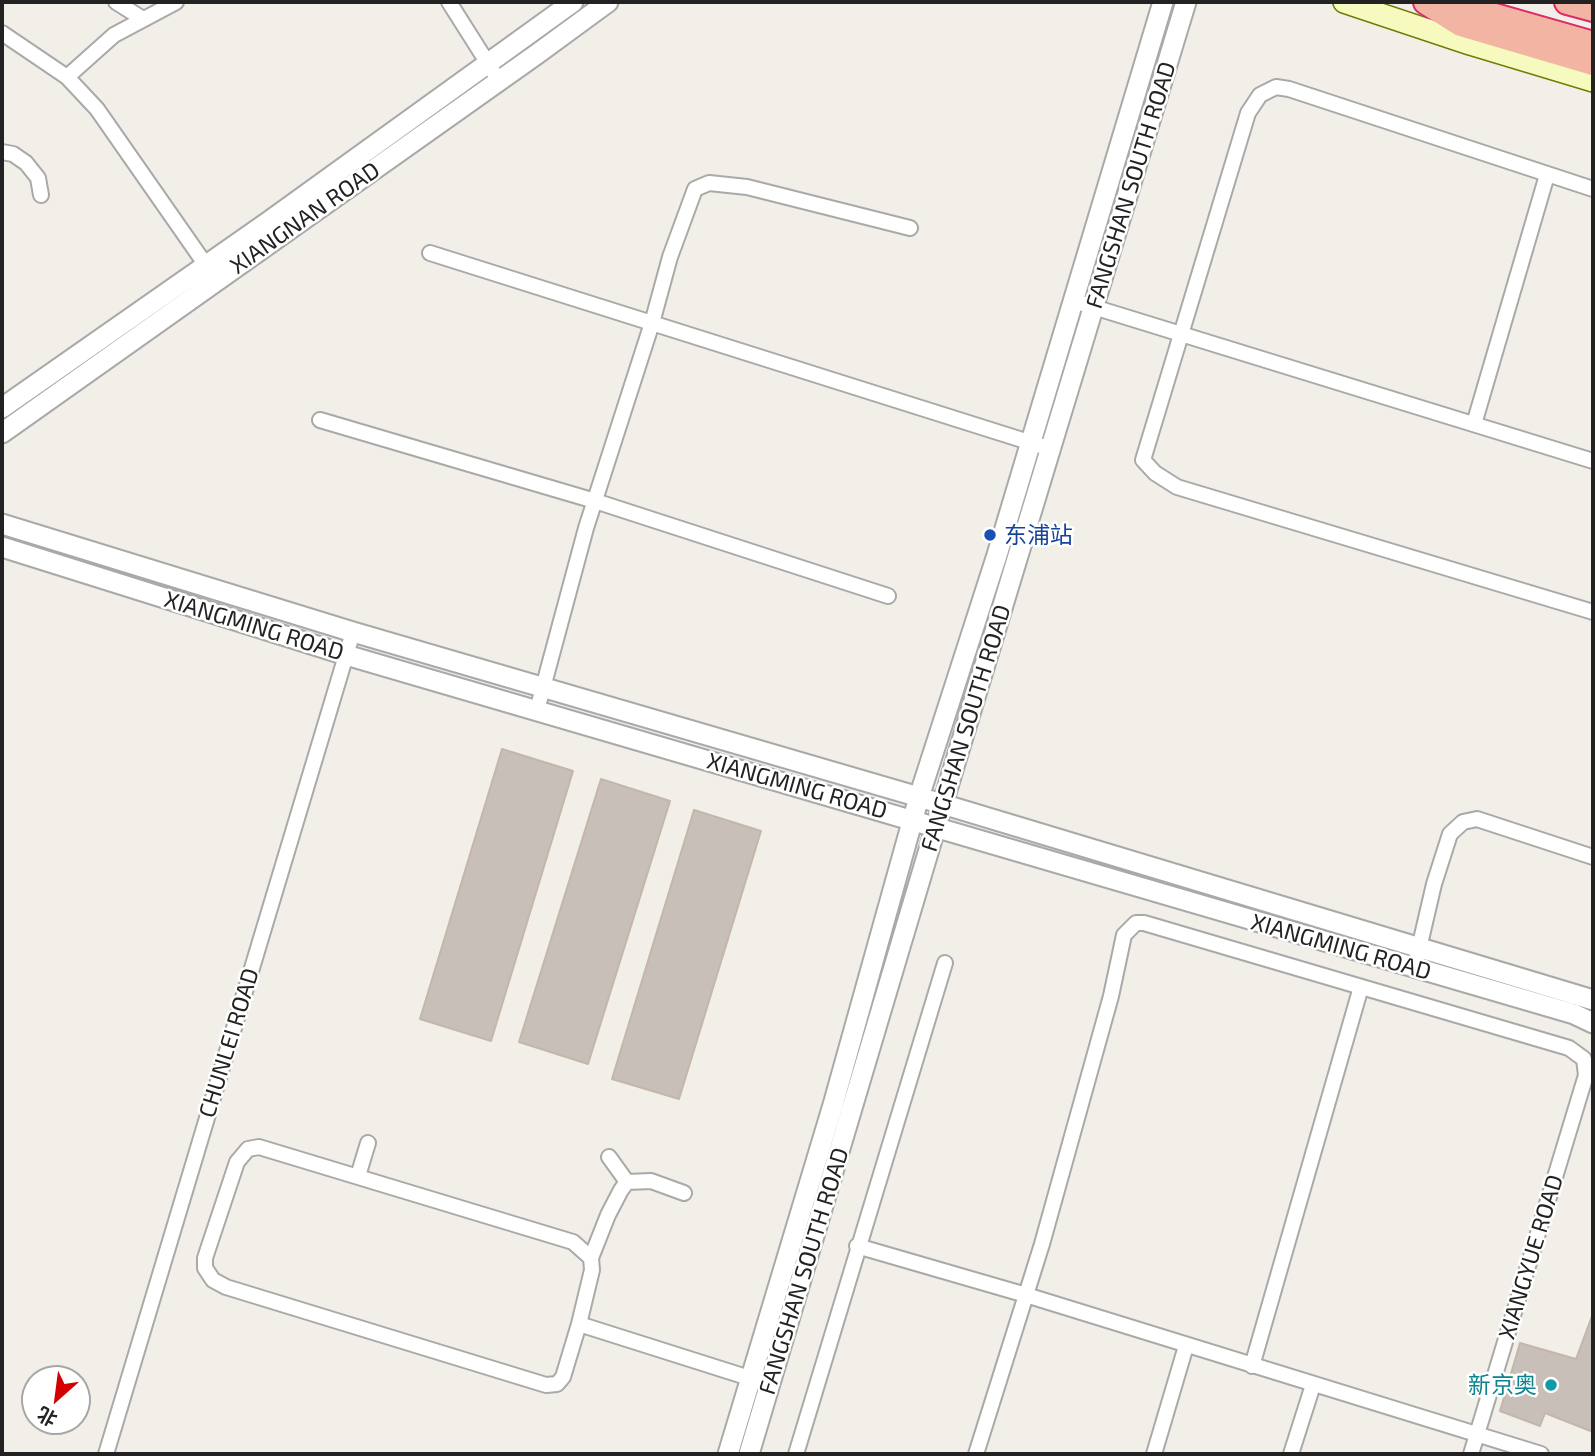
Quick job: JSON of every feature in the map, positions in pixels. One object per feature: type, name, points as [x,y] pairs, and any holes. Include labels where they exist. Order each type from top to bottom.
[{"type":"highway","points":[[1426,2],[1461,24],[1593,64]]},
{"type":"highway","points":[[1446,2],[1593,44]]},
{"type":"highway","points":[[1567,2],[1593,9]]},
{"type":"main road","points":[[1344,2],[1593,81]]},
{"type":"street","points":[[116,2],[143,19]]},
{"type":"street","points":[[67,77],[114,35],[176,2]]},
{"type":"street","points":[[449,2],[499,82]]},
{"type":"street","name":"XIANGNAN ROAD","points":[[2,433],[573,2]]},
{"type":"street","name":"XIANGNAN ROAD","points":[[2,408],[499,82],[608,2]]},
{"type":"street","points":[[1118,151],[1124,100],[1150,2]]},
{"type":"street","name":"FANGSHAN SOUTH ROAD","points":[[728,1454],[833,1105],[919,797],[997,555],[1163,2]]},
{"type":"street","name":"FANGSHAN SOUTH ROAD","points":[[749,1454],[1185,2]]},
{"type":"street","points":[[1140,158],[1162,110],[1193,11],[1199,2]]},
{"type":"street","points":[[2,33],[67,77],[97,109],[211,273]]},
{"type":"street","points":[[1593,189],[1302,93],[1276,87],[1260,95],[1248,113],[1143,460],[1155,473],[1177,487],[1593,612]]},
{"type":"street","points":[[5,151],[26,163],[38,178],[41,195]]},
{"type":"street","points":[[1475,424],[1546,175]]},
{"type":"street","points":[[537,710],[595,501],[652,323],[670,257],[695,190],[709,183],[747,187],[910,228]]},
{"type":"street","points":[[430,253],[1051,449]]},
{"type":"street","points":[[1073,301],[1593,461]]},
{"type":"street","points":[[320,420],[595,501],[888,596]]},
{"type":"street","name":"XIANGMING ROAD","points":[[2,524],[353,632],[919,797],[1593,1000]]},
{"type":"street","name":"XIANGMING ROAD","points":[[2,547],[346,655],[1574,1014],[1593,1023]]},
{"type":"street","name":"CHUNLEI ROAD","points":[[106,1454],[353,632]]},
{"type":"street","points":[[1414,969],[1434,884],[1450,834],[1463,822],[1477,819],[1593,857]]},
{"type":"street","points":[[976,1454],[1026,1295],[1111,996],[1124,935],[1136,923],[1144,923],[1361,987],[1252,1366]]},
{"type":"street","points":[[796,1454],[945,963]]},
{"type":"street","name":"XIANGYUE ROAD","points":[[1361,987],[1569,1048],[1584,1059],[1586,1075],[1471,1454]]},
{"type":"street","points":[[358,1176],[368,1143]]},
{"type":"street","points":[[591,1258],[573,1242],[259,1147],[248,1149],[237,1162],[205,1258],[205,1268],[213,1280],[226,1287],[546,1385],[557,1384],[563,1377],[579,1324],[592,1270],[591,1258],[621,1189],[627,1182],[651,1181],[684,1193]]},
{"type":"street","points":[[609,1157],[627,1182]]},
{"type":"street","points":[[857,1246],[1026,1295],[1541,1454]]},
{"type":"street","points":[[579,1324],[770,1384]]},
{"type":"street","points":[[1154,1454],[1186,1346]]},
{"type":"street","points":[[1291,1454],[1313,1385]]},
{"type":"building","points":[[502,749],[573,771],[491,1041],[420,1019]]},
{"type":"building","points":[[601,779],[670,801],[588,1064],[519,1042]]},
{"type":"building","points":[[694,810],[761,831],[679,1099],[612,1079]]},
{"type":"building","name":"新京奥","points":[[1592,1316],[1593,1432],[1545,1413],[1540,1426],[1500,1411],[1520,1343],[1576,1359]]},
{"type":"place","name":"东浦站","points":[[990,535]]},
{"type":"place","name":"新京奥","points":[[1551,1385]]}]
